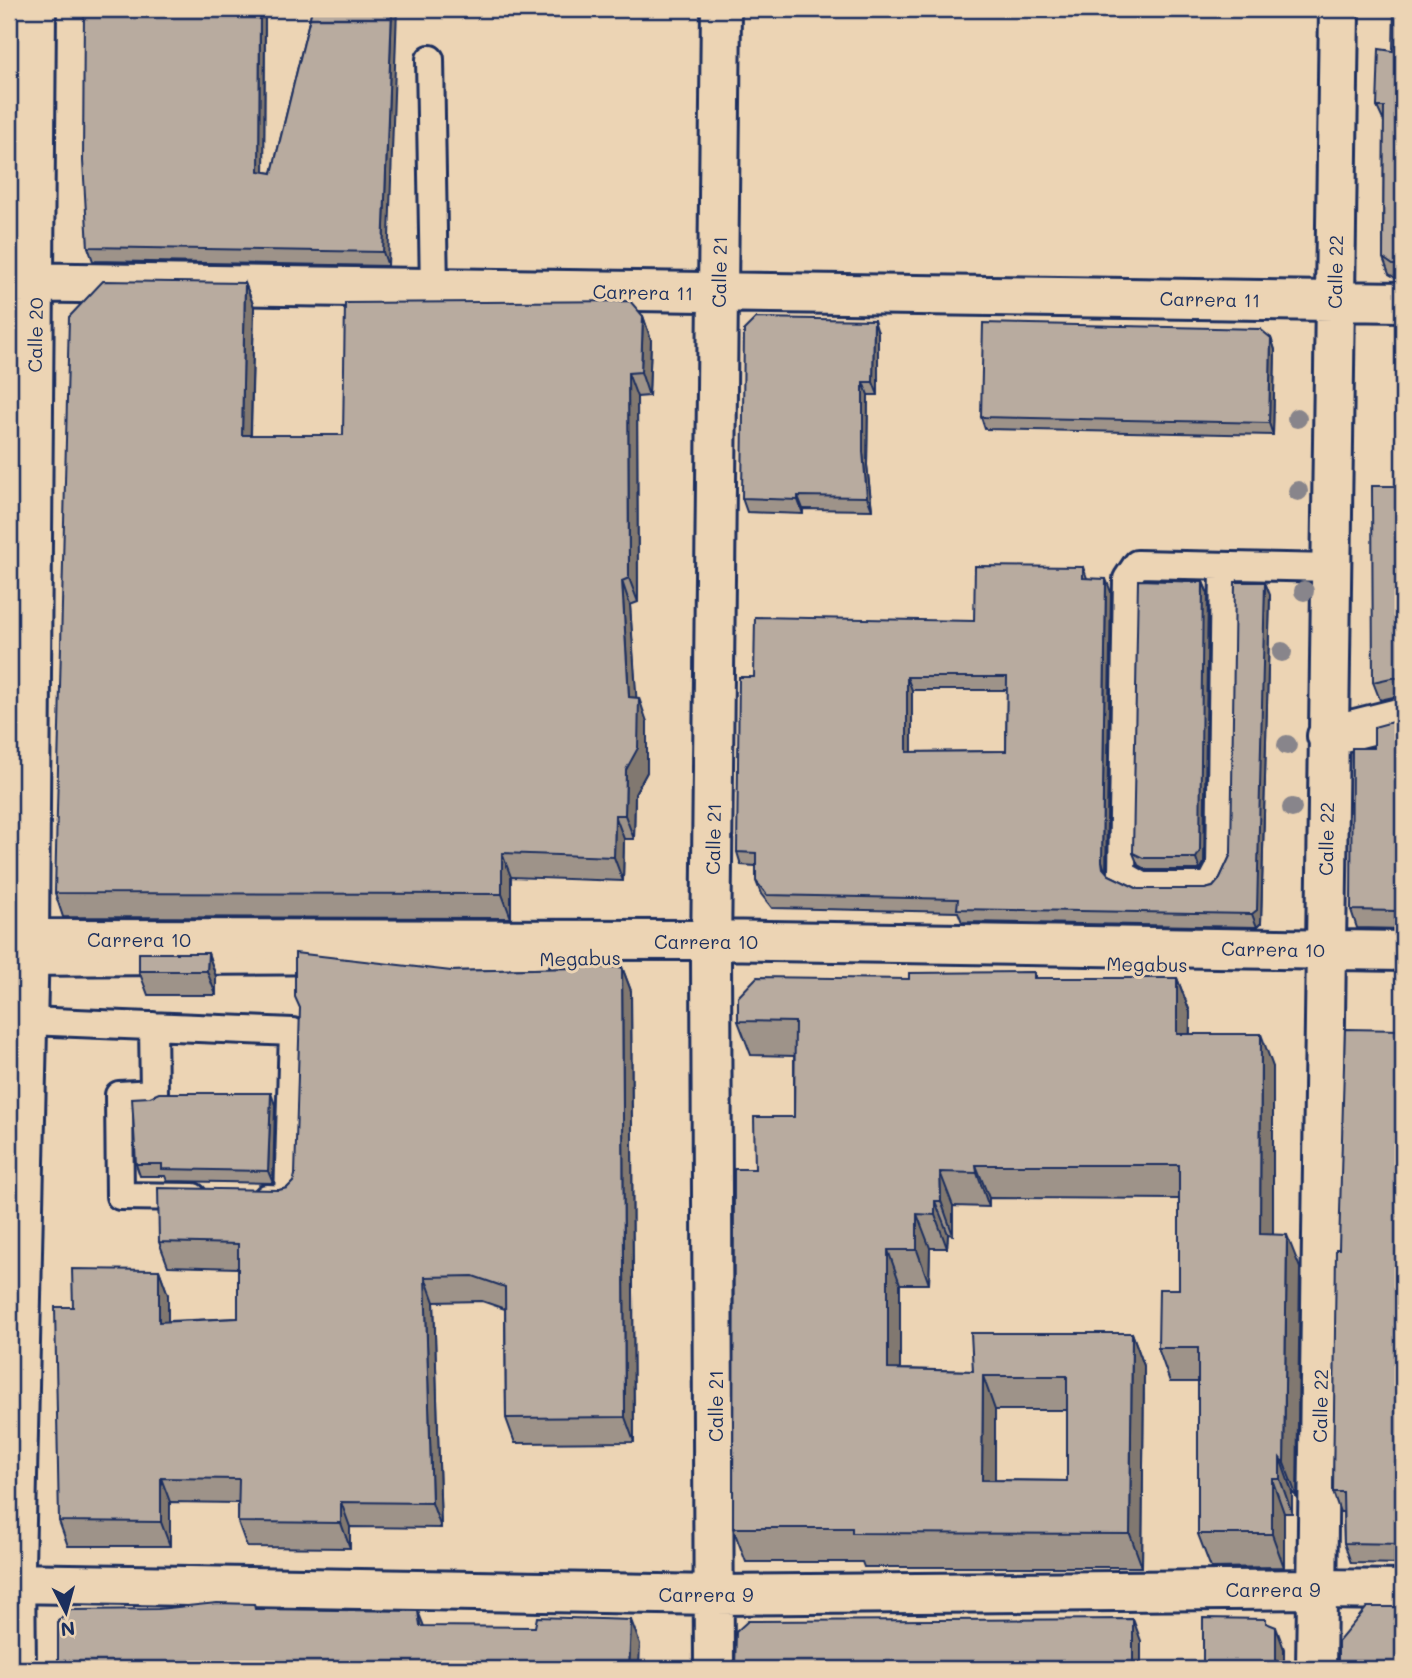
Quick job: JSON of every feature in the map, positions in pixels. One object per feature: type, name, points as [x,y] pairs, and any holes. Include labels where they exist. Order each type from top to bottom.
[{"type":"street","name":"Calle 20","points":[[16,1669],[12,1583],[28,1021],[19,950],[22,282],[36,9]]},
{"type":"street","name":"Calle 21","points":[[715,1669],[712,948],[721,9]]},
{"type":"street","name":"Calle 22","points":[[1316,1669],[1339,9]]},
{"type":"street","name":"Carrera 11","points":[[22,282],[1403,302]]},
{"type":"street","points":[[1328,736],[1403,717]]},
{"type":"street","name":"Carrera 10","points":[[19,950],[712,948],[1325,959],[1403,951]]},
{"type":"street","name":"Carrera 9","points":[[12,1583],[716,1595],[1403,1590]]},
{"type":"lane","points":[[430,59],[434,289]]},
{"type":"lane","points":[[1224,566],[1220,867],[1210,886],[1143,886],[1122,874],[1127,579],[1138,564],[1332,568]]},
{"type":"lane","points":[[1325,959],[1403,970]]},
{"type":"lane","points":[[28,1021],[153,1026],[292,1032],[288,1199],[120,1196],[118,1094],[154,1093],[153,1026]]},
{"type":"building","points":[[84,9],[260,9],[259,171],[272,173],[312,9],[392,9],[383,252],[88,247],[83,161]]},
{"type":"building","points":[[1394,9],[1403,9],[1403,265],[1393,265],[1383,258],[1384,107],[1377,107],[1379,49],[1393,51]]},
{"type":"building","points":[[103,281],[245,283],[242,435],[343,435],[345,303],[630,301],[643,316],[641,372],[628,373],[629,578],[622,581],[629,697],[639,698],[638,748],[626,770],[625,815],[615,815],[614,857],[502,853],[502,894],[55,893],[69,317]]},
{"type":"building","points":[[756,318],[874,320],[873,382],[863,382],[863,452],[867,497],[798,496],[798,500],[742,498],[744,330]]},
{"type":"building","points":[[983,323],[1260,329],[1271,338],[1269,423],[981,417]]},
{"type":"building","points":[[1372,486],[1403,486],[1403,678],[1373,682]]},
{"type":"building","points":[[975,566],[1083,567],[1083,578],[1106,579],[1103,868],[1109,875],[1138,889],[1205,889],[1213,887],[1219,880],[1231,854],[1235,582],[1265,582],[1257,910],[1252,914],[957,909],[958,899],[767,895],[756,881],[756,853],[737,852],[739,677],[754,677],[755,617],[974,621]],"holes":[[[907,677],[1007,677],[1006,751],[907,752]]]},
{"type":"building","points":[[1138,580],[1203,582],[1200,851],[1196,858],[1143,858],[1133,853]]},
{"type":"building","points":[[1403,719],[1403,913],[1351,910],[1352,748],[1374,748],[1374,727]]},
{"type":"building","points":[[139,953],[208,953],[207,971],[139,971]]},
{"type":"building","points":[[295,953],[451,971],[622,967],[625,1417],[506,1418],[505,1287],[473,1276],[425,1277],[432,1503],[341,1502],[341,1523],[238,1522],[239,1479],[161,1478],[161,1522],[59,1521],[55,1307],[73,1307],[72,1269],[159,1270],[159,1322],[238,1318],[238,1244],[159,1242],[158,1188],[279,1190],[287,1188],[293,1182],[300,1008],[295,997]]},
{"type":"building","points":[[1034,972],[1034,978],[1177,978],[1177,1034],[1261,1034],[1260,1234],[1287,1235],[1284,1463],[1280,1458],[1280,1479],[1272,1479],[1272,1534],[1198,1534],[1198,1348],[1158,1348],[1159,1289],[1179,1289],[1179,1165],[976,1165],[977,1173],[940,1172],[941,1201],[935,1201],[935,1215],[917,1214],[917,1250],[888,1250],[888,1369],[973,1371],[971,1333],[1132,1333],[1130,1534],[852,1533],[852,1528],[733,1528],[734,1169],[755,1169],[754,1117],[794,1117],[795,1022],[738,1021],[738,997],[757,977],[909,979],[909,973]],"holes":[[[983,1376],[1067,1376],[1067,1481],[982,1480]]]},
{"type":"building","points":[[1345,1029],[1403,1030],[1403,1544],[1344,1543],[1343,1492],[1333,1492],[1336,1249],[1339,1249]]},
{"type":"building","points":[[159,1093],[271,1093],[268,1171],[162,1169],[162,1164],[136,1164],[132,1098],[150,1097]]},
{"type":"building","points":[[217,1603],[254,1604],[255,1609],[418,1611],[420,1626],[535,1627],[537,1617],[631,1620],[629,1669],[58,1669],[58,1621],[71,1610],[158,1609]]},
{"type":"building","points":[[1367,1607],[1403,1607],[1403,1669],[1338,1669],[1338,1642]]},
{"type":"building","points":[[1203,1618],[1266,1619],[1266,1623],[1276,1627],[1276,1669],[1203,1669]]},
{"type":"building","points":[[1133,1619],[1133,1669],[735,1669],[736,1632],[748,1621]]}]
